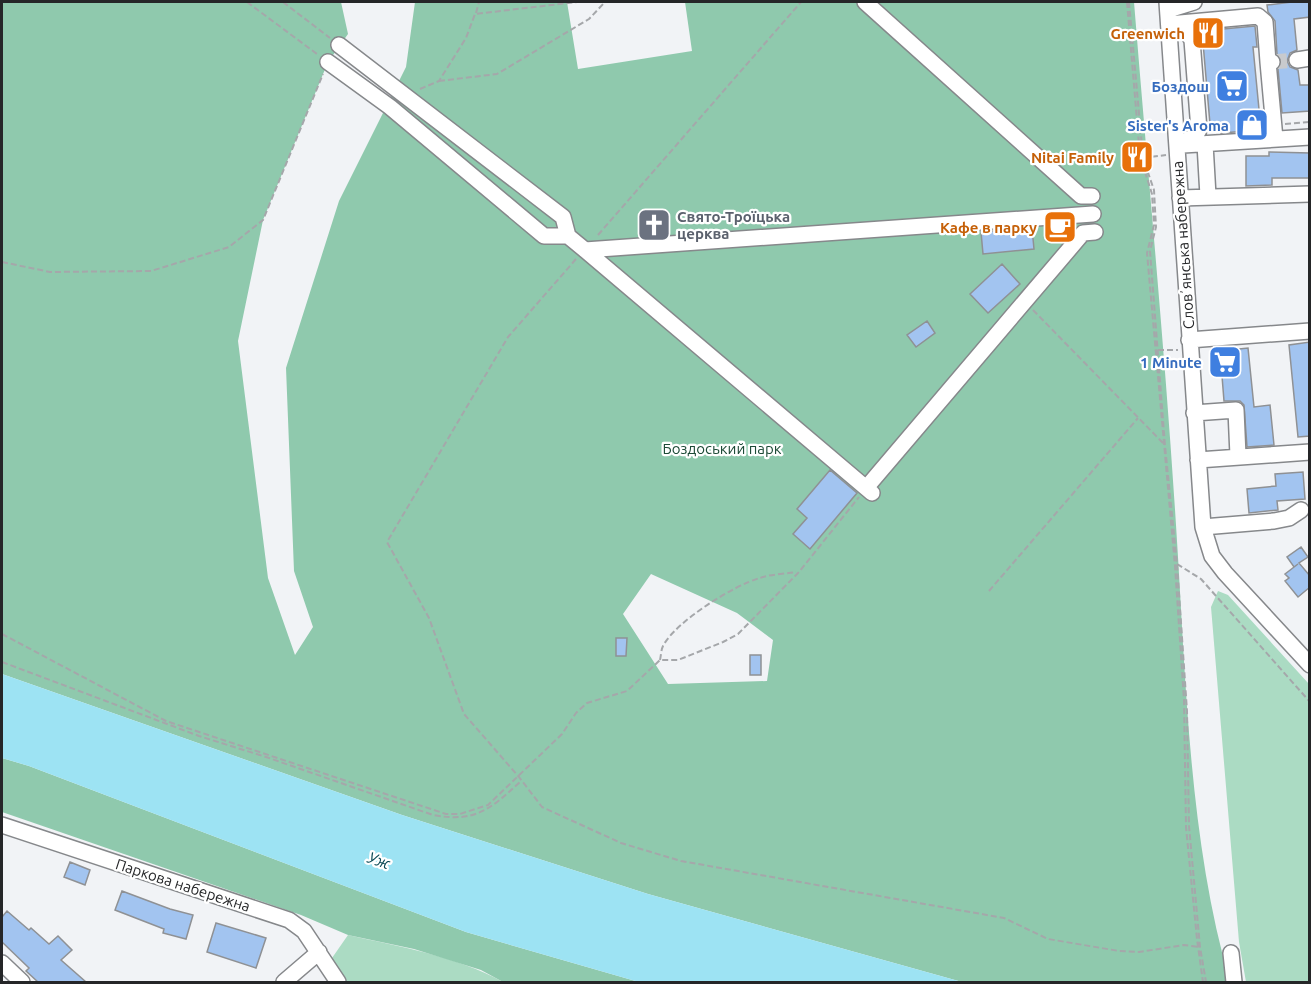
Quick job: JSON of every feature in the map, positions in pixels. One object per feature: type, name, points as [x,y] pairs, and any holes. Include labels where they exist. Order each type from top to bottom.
[{"type":"street","points":[[865,2],[1081,196],[1092,196]]},
{"type":"street","points":[[1168,12],[1194,2]]},
{"type":"street","points":[[1168,12],[1262,17],[1270,62],[1274,132]]},
{"type":"street","points":[[1168,12],[1192,40],[1199,130],[1177,150]]},
{"type":"street","name":"Словʼянська набережна","points":[[1168,12],[1180,198],[1183,345],[1194,413],[1203,527],[1212,556],[1225,573],[1310,665]]},
{"type":"street","points":[[339,45],[562,217],[568,236],[869,491],[1083,233],[1095,232]]},
{"type":"street","points":[[328,62],[390,107],[544,236],[568,236]]},
{"type":"street","points":[[1177,150],[1274,132],[1310,137]]},
{"type":"street","points":[[1205,144],[1208,196]]},
{"type":"street","points":[[1180,198],[1310,194]]},
{"type":"street","points":[[585,250],[1093,214]]},
{"type":"street","points":[[1183,345],[1310,331]]},
{"type":"street","points":[[1194,413],[1236,410],[1238,456]]},
{"type":"street","points":[[1198,460],[1310,452]]},
{"type":"street","points":[[1203,527],[1274,521],[1289,518],[1302,510]]},
{"type":"street","name":"Паркова набережна","points":[[2,825],[289,920],[304,931],[338,982]]},
{"type":"street","points":[[284,982],[319,952]]},
{"type":"street","points":[[1231,953],[1234,982]]},
{"type":"street","points":[[2,963],[22,982]]},
{"type":"path","points":[[2,262],[50,272],[151,271],[229,247],[263,220],[328,62],[247,2]]},
{"type":"path","points":[[283,2],[339,45]]},
{"type":"path","points":[[439,81],[466,38],[479,2]]},
{"type":"path","points":[[475,14],[577,2]]},
{"type":"path","points":[[403,93],[439,81],[497,74],[589,20],[605,2]]},
{"type":"path","points":[[801,2],[508,337],[387,542],[429,618],[464,714],[522,780],[542,807],[621,843],[681,861],[1004,918],[1048,939],[1139,952],[1184,945],[1199,946]]},
{"type":"path","points":[[1128,2],[1143,158],[1154,190],[1156,227],[1150,251],[1164,445],[1177,564],[1187,711],[1189,826],[1199,946]]},
{"type":"path","points":[[1128,2],[1140,156],[1152,194],[1154,225],[1147,253],[1175,566],[1184,700],[1186,827],[1205,982]]},
{"type":"path","points":[[1274,132],[1310,122]]},
{"type":"path","points":[[1143,158],[1177,150]]},
{"type":"path","points":[[1025,301],[1164,445]]},
{"type":"path","points":[[1158,350],[1183,345]]},
{"type":"path","points":[[989,591],[1138,418]]},
{"type":"path","points":[[660,660],[678,660],[738,634],[799,572],[869,491]]},
{"type":"path","points":[[1177,564],[1201,579],[1310,702]]},
{"type":"path","points":[[2,634],[166,721],[446,814],[460,814],[488,806],[562,734],[587,703],[627,691],[660,660],[663,646],[672,636],[718,597],[760,578],[799,572]]},
{"type":"path","points":[[2,662],[170,726],[433,815],[453,818],[478,814],[495,806],[522,780]]},
{"type":"green space","name":"Боздоський парк","points":[[2,2],[341,2],[348,34],[328,62],[263,220],[238,341],[268,578],[295,655],[313,627],[294,571],[286,368],[339,201],[406,67],[415,2],[567,2],[578,69],[692,51],[685,2],[1134,2],[1167,394],[1191,756],[1205,871],[1230,982],[962,982],[648,894],[402,815],[2,674]],"holes":[[[651,574],[737,613],[773,640],[767,681],[668,684],[623,614]]]},
{"type":"green space","points":[[1218,591],[1228,595],[1309,684],[1309,982],[1246,982],[1239,942],[1211,607]]},
{"type":"green space","points":[[2,758],[29,766],[466,932],[639,982],[503,982],[481,970],[414,949],[348,935],[301,915],[2,812]]},
{"type":"green space","points":[[348,935],[447,959],[503,982],[344,982],[332,958]]},
{"type":"water","name":"Уж","points":[[2,674],[402,815],[648,894],[962,982],[639,982],[466,932],[29,766],[2,758]]},
{"type":"building","points":[[1310,2],[1310,17],[1294,19],[1297,50],[1290,53],[1287,61],[1290,67],[1298,70],[1300,85],[1310,85],[1310,111],[1282,113],[1278,69],[1282,61],[1277,54],[1275,21],[1268,12],[1267,5]]},
{"type":"building","name":"Боздош","points":[[1255,26],[1257,47],[1253,47],[1261,130],[1221,133],[1210,124],[1202,31]]},
{"type":"building","points":[[1269,152],[1310,153],[1310,178],[1272,178],[1272,185],[1246,186],[1246,156],[1269,156]]},
{"type":"building","points":[[1032,228],[1034,249],[983,254],[981,232]]},
{"type":"building","points":[[1002,264],[1020,284],[988,313],[970,294]]},
{"type":"building","points":[[927,321],[935,333],[916,347],[907,335]]},
{"type":"building","points":[[1310,342],[1310,436],[1298,437],[1289,345]]},
{"type":"building","points":[[1248,348],[1254,407],[1270,405],[1274,445],[1247,447],[1244,405],[1240,401],[1224,401],[1220,351]]},
{"type":"building","points":[[830,470],[857,493],[810,549],[793,534],[807,518],[797,509]]},
{"type":"building","points":[[1303,472],[1305,499],[1277,501],[1278,510],[1249,513],[1247,489],[1276,486],[1275,474]]},
{"type":"building","points":[[1301,547],[1308,557],[1299,563],[1310,576],[1310,587],[1298,597],[1285,581],[1289,578],[1285,574],[1298,564],[1294,567],[1287,557]]},
{"type":"building","points":[[616,638],[627,638],[626,656],[616,656]]},
{"type":"building","points":[[750,655],[761,655],[761,675],[750,675]]},
{"type":"building","points":[[70,862],[90,870],[85,885],[64,877]]},
{"type":"building","points":[[122,891],[193,915],[186,939],[163,933],[164,929],[115,910]]},
{"type":"building","points":[[7,911],[49,944],[58,936],[72,950],[61,960],[86,982],[38,982],[26,971],[29,968],[2,942],[2,917]]},
{"type":"building","points":[[216,923],[266,938],[256,968],[207,952]]},
{"type":"tunnel","points":[[1272,62],[1297,60]]},
{"type":"place","name":"Greenwich","points":[[1208,33]]},
{"type":"place","name":"Боздош","points":[[1232,86]]},
{"type":"place","name":"Sister's Aroma","points":[[1252,125]]},
{"type":"place","name":"Nitai Family","points":[[1137,157]]},
{"type":"place","name":"Свято-Троїцька церква","points":[[654,225]]},
{"type":"place","name":"Кафе в парку","points":[[1060,227]]},
{"type":"place","name":"1 Minute","points":[[1225,362]]}]
